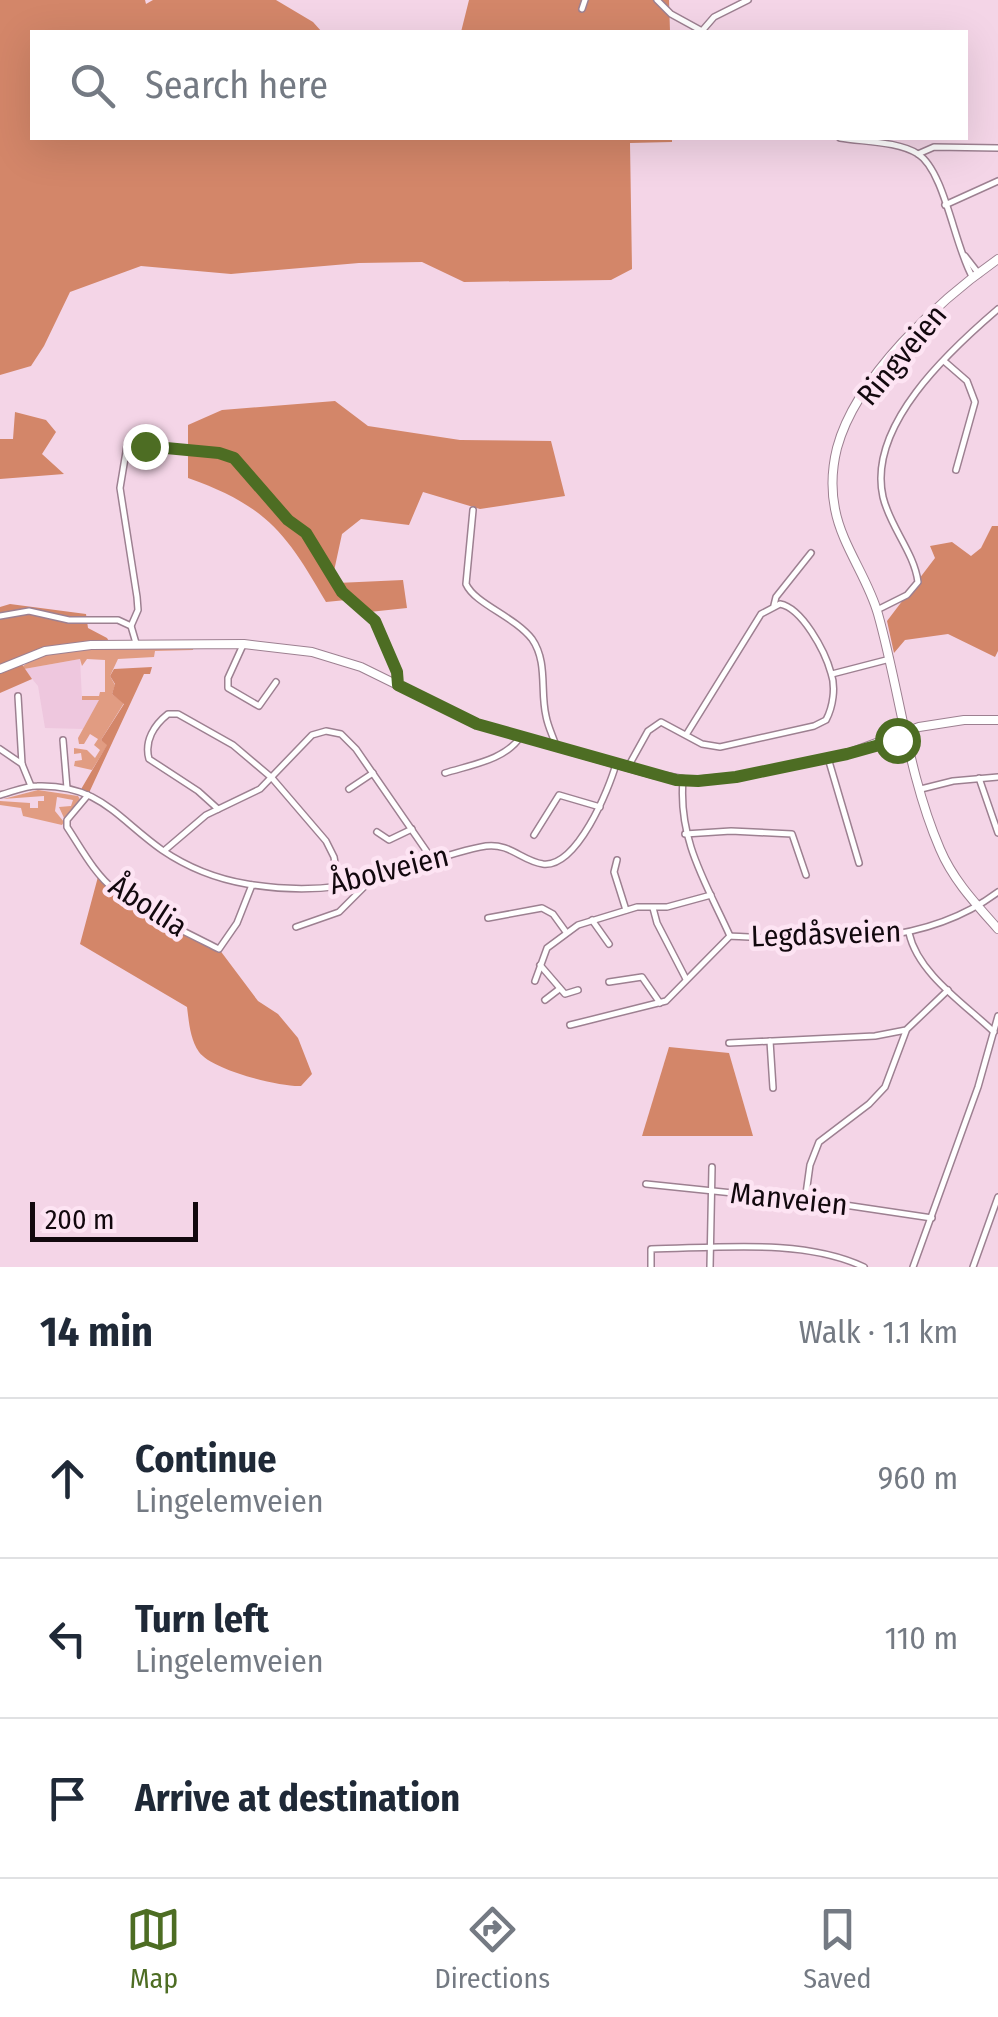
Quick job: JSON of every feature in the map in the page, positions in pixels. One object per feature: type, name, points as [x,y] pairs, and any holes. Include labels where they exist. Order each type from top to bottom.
[{"type":"main road","name":"Ringveien","points":[[998,260],[976,276],[890,360],[853,412],[837,450],[833,478],[836,514],[877,610],[921,789],[946,861],[998,929]]},
{"type":"main road","points":[[0,668],[25,656],[57,648],[136,644],[285,648],[340,659],[466,720],[683,780],[736,777],[828,758],[948,723],[998,720]]},
{"type":"street","points":[[582,9],[585,0]]},
{"type":"street","points":[[704,30],[714,16],[748,0]]},
{"type":"street","points":[[660,1],[699,30]]},
{"type":"street","points":[[853,140],[918,154],[932,171],[961,249],[976,276]]},
{"type":"street","points":[[918,154],[934,147],[998,148]]},
{"type":"street","points":[[945,205],[998,182]]},
{"type":"street","points":[[877,610],[907,595],[918,582],[884,501],[881,470],[885,447],[902,412],[944,361],[998,310]]},
{"type":"street","points":[[944,361],[967,381],[975,402],[956,470]]},
{"type":"street","points":[[136,644],[131,626],[138,610],[137,597],[120,488],[127,446],[134,442],[169,450],[225,454],[242,466],[288,520],[306,533],[342,592],[375,621],[397,672],[398,685]]},
{"type":"street","points":[[473,510],[466,584],[470,594],[510,618],[535,644],[542,664],[545,714],[556,746]]},
{"type":"street","points":[[774,605],[776,596],[811,553]]},
{"type":"street","points":[[628,767],[656,723],[666,724],[702,744],[720,747],[820,724],[830,716],[832,674],[798,613],[788,605],[774,605],[761,614],[686,735]]},
{"type":"street","points":[[0,616],[29,611],[69,620],[118,620],[131,626]]},
{"type":"street","points":[[244,644],[228,678],[228,688],[259,706],[276,682]]},
{"type":"street","points":[[832,674],[890,659]]},
{"type":"street","points":[[18,696],[22,764],[31,786]]},
{"type":"street","points":[[218,809],[149,759],[148,740],[168,714],[178,714],[233,745],[272,778],[326,840],[334,856],[339,886]]},
{"type":"street","points":[[164,851],[188,828],[253,794],[306,740],[326,731],[340,734],[348,741],[434,862]]},
{"type":"street","points":[[445,772],[498,755],[521,736]]},
{"type":"street","points":[[64,740],[67,788]]},
{"type":"street","points":[[0,749],[22,764]]},
{"type":"street","points":[[828,758],[859,863]]},
{"type":"street","name":"Åbolveien","points":[[0,795],[31,786],[67,788],[108,804],[164,851],[218,877],[252,885],[339,886],[481,847],[500,846],[542,864],[554,862],[573,848],[600,807],[616,764]]},
{"type":"street","points":[[349,788],[373,773]]},
{"type":"street","points":[[921,789],[998,777]]},
{"type":"street","points":[[979,778],[998,834]]},
{"type":"street","points":[[570,1025],[660,1003],[730,936],[685,834],[683,780]]},
{"type":"street","name":"Åbollia","points":[[88,795],[67,820],[67,827],[94,867],[113,889],[189,935],[220,949],[237,923],[252,885]]},
{"type":"street","points":[[534,835],[559,795],[600,807]]},
{"type":"street","points":[[377,832],[388,840],[412,829]]},
{"type":"street","points":[[685,834],[792,834],[806,875]]},
{"type":"street","points":[[617,860],[614,872],[626,910]]},
{"type":"street","points":[[296,927],[338,912],[368,881]]},
{"type":"street","name":"Legdåsveien","points":[[730,936],[822,939],[909,933],[978,906],[998,892]]},
{"type":"street","points":[[535,981],[547,948],[566,932],[626,910],[646,906],[667,908],[711,895]]},
{"type":"street","points":[[488,918],[542,908],[553,914],[566,932]]},
{"type":"street","points":[[653,908],[656,924],[686,979]]},
{"type":"street","points":[[592,920],[608,944]]},
{"type":"street","points":[[909,933],[918,955],[995,1039]]},
{"type":"street","points":[[540,964],[558,990],[565,994],[578,990]]},
{"type":"street","points":[[609,982],[642,978],[660,1003]]},
{"type":"street","points":[[545,1000],[558,990]]},
{"type":"street","points":[[805,1200],[814,1150],[826,1134],[869,1104],[885,1087],[906,1030],[948,990]]},
{"type":"street","points":[[914,1267],[995,1039],[998,1016]]},
{"type":"street","points":[[730,1043],[874,1036],[906,1030]]},
{"type":"street","points":[[770,1041],[773,1088]]},
{"type":"street","points":[[710,1267],[712,1167]]},
{"type":"street","name":"Manveien","points":[[646,1184],[932,1218]]},
{"type":"street","points":[[974,1267],[998,1197]]},
{"type":"street","points":[[651,1267],[651,1249],[710,1248],[816,1250],[864,1267]]},
{"type":"shaded area","points":[[0,0],[145,0],[146,4],[153,0],[276,0],[320,30],[30,30],[30,140],[672,140],[630,143],[632,269],[611,280],[464,282],[422,262],[231,274],[141,266],[70,292],[31,366],[0,375]]},
{"type":"shaded area","points":[[469,0],[669,0],[670,30],[462,30]]},
{"type":"shaded area","points":[[335,401],[368,426],[460,440],[551,441],[565,496],[480,509],[423,492],[409,525],[361,519],[342,534],[334,571],[337,583],[403,580],[407,608],[360,613],[346,600],[326,602],[299,557],[272,525],[237,499],[188,478],[188,425],[222,410]]},
{"type":"shaded area","points":[[15,412],[46,420],[56,432],[42,454],[64,474],[0,479],[0,439],[13,439]]},
{"type":"shaded area","points":[[992,526],[998,526],[995,657],[948,634],[905,640],[894,653],[887,621],[935,558],[930,546],[952,542],[971,556],[981,548]]},
{"type":"shaded area","points":[[10,604],[86,614],[88,628],[107,638],[111,645],[45,651],[21,663],[32,679],[0,693],[0,607]]},
{"type":"shaded area","points":[[194,644],[193,650],[155,651],[154,657],[118,659],[110,676],[115,685],[112,694],[124,703],[101,740],[108,744],[92,770],[74,766],[75,761],[82,760],[81,753],[74,754],[74,748],[87,750],[95,758],[100,750],[94,745],[98,739],[90,734],[84,744],[79,744],[78,738],[99,700],[82,700],[82,696],[105,692],[105,660],[87,659],[82,666],[80,659],[24,669],[23,666],[45,651]]},
{"type":"shaded area","points":[[80,659],[82,699],[100,700],[83,729],[45,728],[38,686],[24,669]]},
{"type":"shaded area","points":[[152,667],[150,674],[144,674],[88,795],[80,791],[107,745],[101,740],[124,704],[112,694],[115,684],[110,676],[114,669]]},
{"type":"shaded area","points":[[38,790],[78,796],[81,801],[64,818],[59,807],[71,806],[73,800],[57,797],[55,811],[64,822],[62,825],[23,816],[21,808],[0,805],[0,801],[30,803],[30,808],[38,808],[38,801],[44,801],[44,796],[3,799]]},
{"type":"shaded area","points":[[99,873],[113,889],[219,949],[258,1001],[278,1014],[298,1038],[312,1074],[301,1086],[247,1076],[206,1059],[194,1042],[187,1007],[80,944]]},
{"type":"shaded area","points":[[669,1047],[729,1053],[753,1136],[642,1136]]},
{"type":"route","points":[[145,446],[234,458],[288,520],[306,533],[342,592],[375,621],[397,672],[398,685],[466,720],[652,774],[690,781],[780,769],[897,740]]}]
